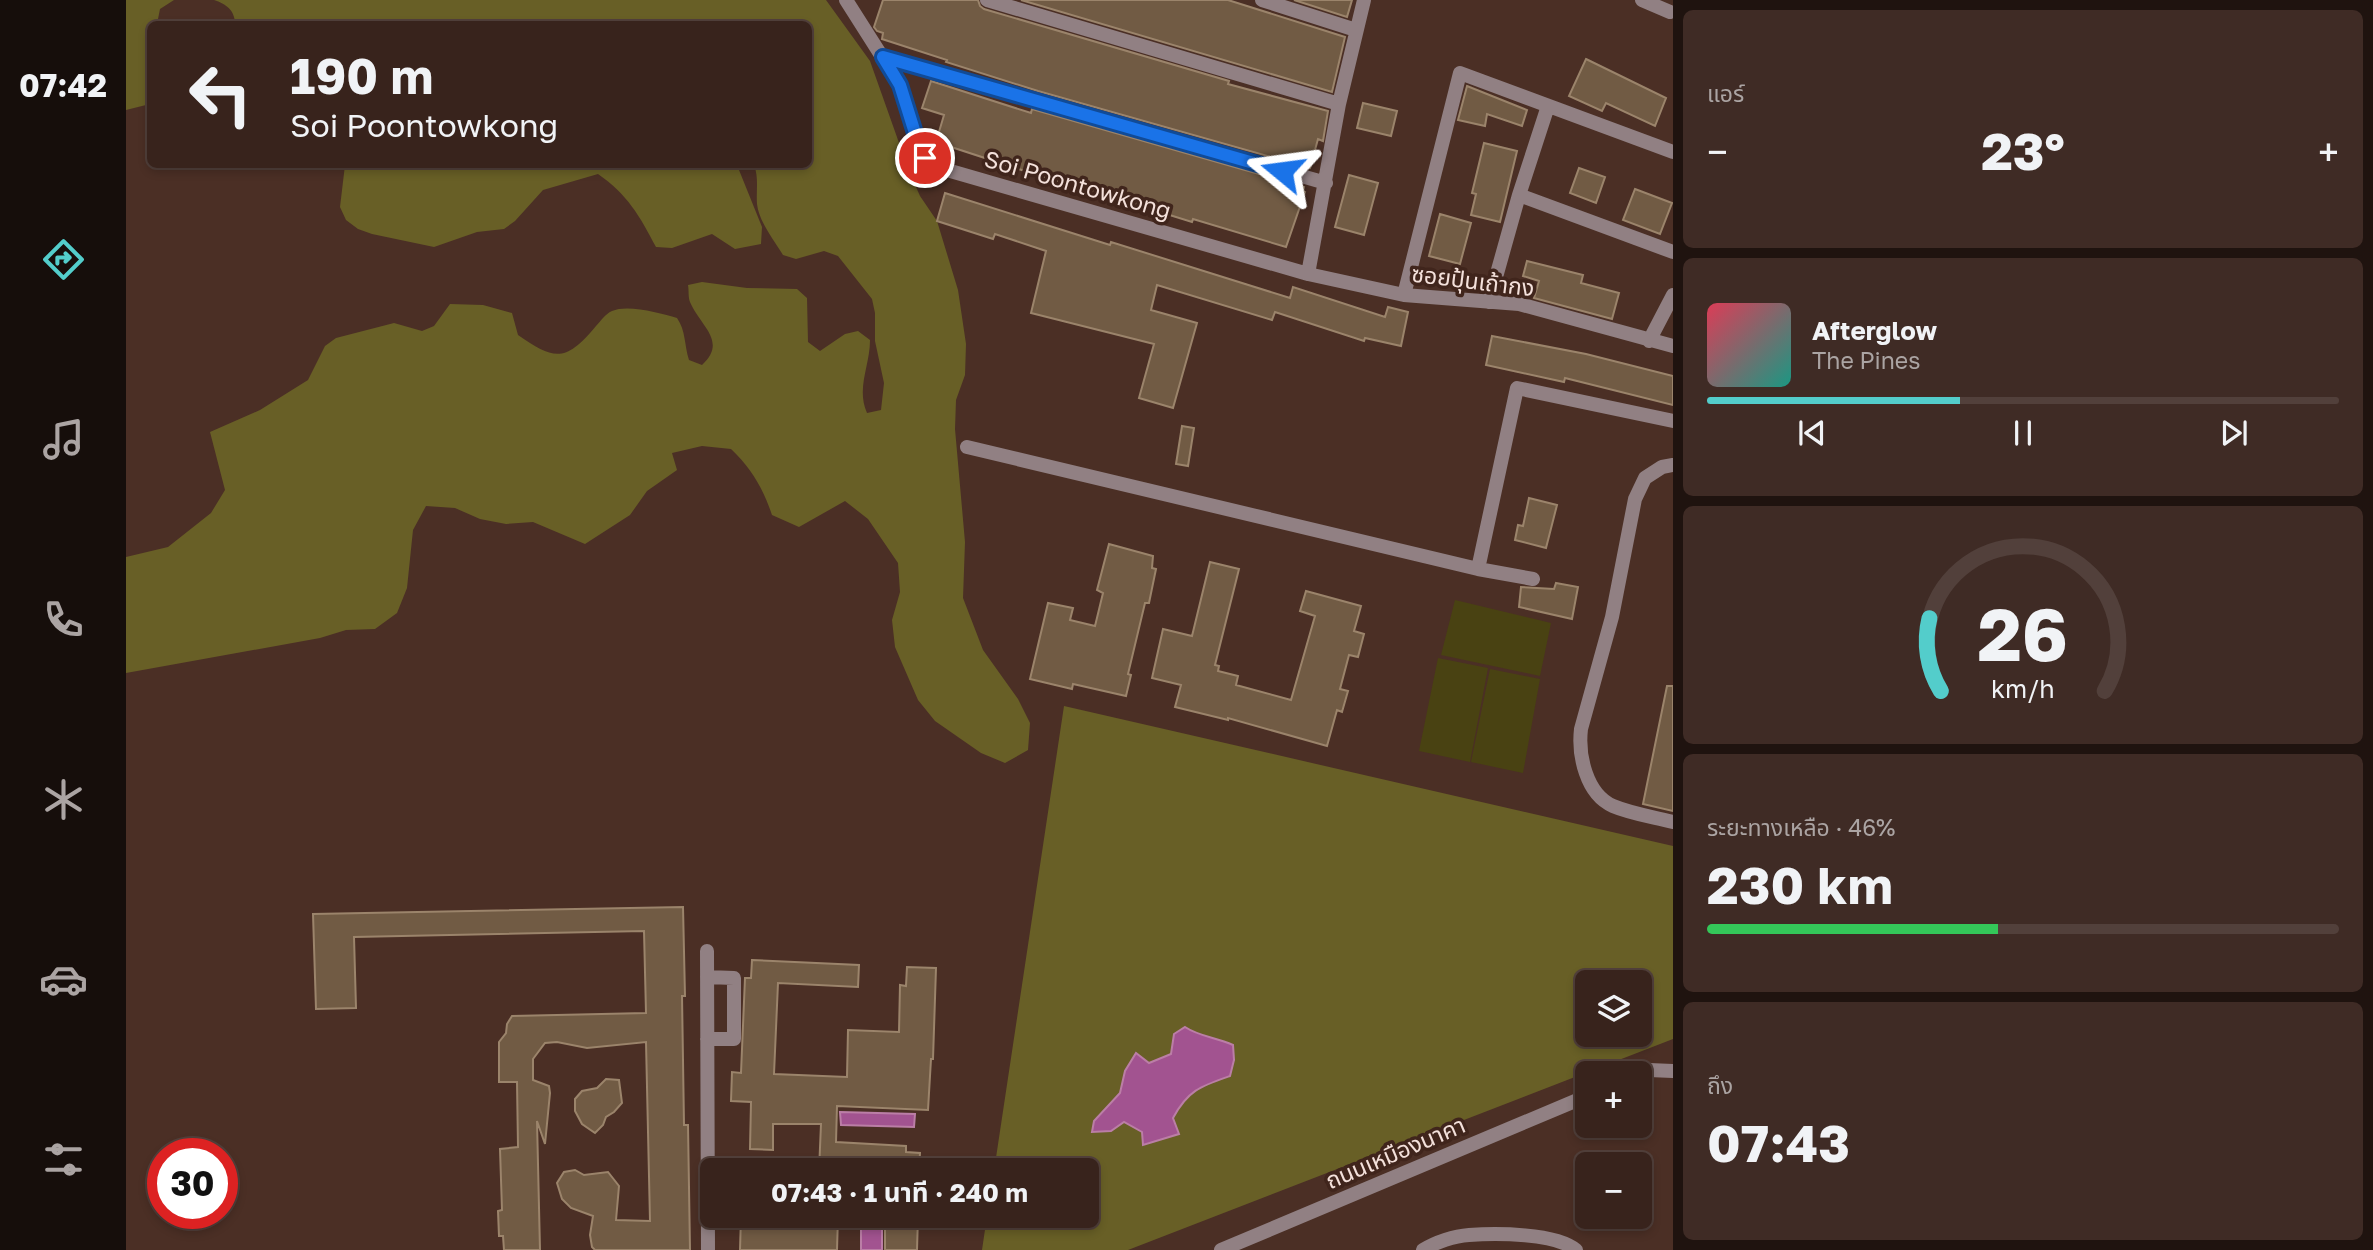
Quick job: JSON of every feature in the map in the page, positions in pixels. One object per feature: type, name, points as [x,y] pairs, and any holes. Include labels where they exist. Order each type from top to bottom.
[{"type":"street","points":[[987,0],[1339,104]]},
{"type":"street","points":[[1262,0],[1356,30]]},
{"type":"street","points":[[1308,274],[1339,104],[1364,0]]},
{"type":"street","points":[[1642,0],[1670,12]]},
{"type":"street","name":"Soi Poontowkong","points":[[847,2],[900,85],[925,158],[940,168],[1308,274]]},
{"type":"street","points":[[883,57],[1326,183]]},
{"type":"street","points":[[1404,295],[1460,73],[1673,152]]},
{"type":"street","points":[[1489,302],[1548,106]]},
{"type":"street","points":[[1520,195],[1673,252]]},
{"type":"street","name":"ซอยปุ้นเถ้ากง","points":[[1308,274],[1404,295],[1519,304],[1673,346]]},
{"type":"street","points":[[1649,341],[1673,295]]},
{"type":"street","points":[[1478,569],[1517,388],[1673,421]]},
{"type":"street","points":[[967,447],[1478,569],[1533,579]]},
{"type":"street","points":[[1673,465],[1662,467],[1644,478],[1635,499],[1612,617],[1581,729],[1579,746],[1583,764],[1598,794],[1612,806],[1673,821]]},
{"type":"street","points":[[707,951],[708,1250]]},
{"type":"street","points":[[706,1040],[734,1040],[734,978],[707,977]]},
{"type":"street","points":[[1652,1070],[1673,1071]]},
{"type":"street","name":"ถนนเหมืองนาคา","points":[[1221,1250],[1575,1101]]},
{"type":"street","points":[[1423,1250],[1433,1244],[1468,1235],[1546,1237],[1569,1244],[1576,1250]]},
{"type":"shaded area","points":[[126,0],[174,0],[160,9],[158,21],[147,21],[147,105],[126,110]]},
{"type":"shaded area","points":[[214,0],[826,0],[870,61],[909,171],[920,196],[937,221],[958,290],[966,344],[965,375],[956,400],[955,429],[965,542],[963,598],[983,650],[1018,699],[1030,723],[1028,750],[1005,763],[981,753],[935,721],[918,700],[895,647],[892,620],[900,592],[898,563],[868,519],[845,501],[799,527],[772,515],[756,479],[731,449],[702,446],[672,453],[677,470],[647,491],[630,515],[585,544],[533,522],[506,524],[480,519],[455,508],[426,506],[413,530],[407,588],[397,613],[375,629],[346,630],[320,638],[126,673],[126,557],[168,547],[211,513],[225,490],[210,432],[260,410],[308,380],[325,346],[336,338],[394,323],[422,331],[434,326],[450,304],[483,305],[512,313],[518,335],[542,350],[560,354],[568,352],[586,338],[610,312],[635,309],[677,318],[689,360],[702,365],[709,356],[712,341],[690,302],[688,285],[702,282],[747,288],[797,289],[807,298],[808,342],[820,351],[845,334],[858,331],[870,340],[863,386],[864,404],[867,413],[881,410],[884,383],[875,341],[872,299],[838,256],[824,251],[796,259],[783,255],[758,211],[755,168],[812,168],[812,21],[234,21],[229,8]]},
{"type":"shaded area","points":[[345,168],[738,168],[762,227],[761,244],[735,249],[712,234],[672,248],[656,247],[632,206],[598,174],[543,190],[515,221],[504,229],[477,232],[434,247],[358,229],[346,220],[340,207]]},
{"type":"shaded area","points":[[1455,600],[1551,623],[1540,676],[1441,655]]},
{"type":"shaded area","points":[[1438,658],[1488,668],[1470,762],[1419,751]]},
{"type":"shaded area","points":[[1490,669],[1540,679],[1523,773],[1471,762]]},
{"type":"shaded area","points":[[1064,706],[1673,846],[1673,1039],[1616,1061],[1575,1061],[1575,1077],[1128,1250],[982,1250],[985,1228],[1099,1228],[1099,1158],[996,1158]]},
{"type":"shaded area","points":[[1185,1027],[1233,1045],[1234,1060],[1230,1076],[1203,1086],[1184,1101],[1173,1118],[1179,1134],[1143,1145],[1142,1132],[1124,1122],[1111,1131],[1092,1132],[1094,1121],[1120,1093],[1125,1071],[1136,1053],[1149,1063],[1171,1054],[1174,1034]]},
{"type":"shaded area","points":[[840,1112],[915,1114],[914,1127],[841,1125]]},
{"type":"shaded area","points":[[861,1228],[882,1228],[882,1250],[861,1250]]},
{"type":"building","points":[[883,0],[978,0],[984,9],[1229,81],[1228,84],[1328,111],[1323,141],[1318,139],[1310,168],[1038,91],[946,62],[947,60],[882,39],[883,33],[874,27]]},
{"type":"building","points":[[1021,0],[1228,0],[1345,37],[1332,92]]},
{"type":"building","points":[[1294,0],[1352,0],[1347,17]]},
{"type":"building","points":[[1586,59],[1666,98],[1655,126],[1606,103],[1602,111],[1569,96]]},
{"type":"building","points":[[931,81],[1031,113],[1032,109],[1304,187],[1305,192],[1286,247],[1099,193],[1098,195],[936,142],[944,115],[922,108]]},
{"type":"building","points":[[1467,86],[1527,110],[1522,126],[1487,114],[1485,126],[1458,120]]},
{"type":"building","points":[[1363,103],[1397,111],[1391,136],[1357,128]]},
{"type":"building","points":[[1484,143],[1517,151],[1500,222],[1471,215],[1476,194],[1472,193]]},
{"type":"building","points":[[1579,168],[1605,177],[1596,203],[1570,193]]},
{"type":"building","points":[[1349,175],[1378,183],[1364,235],[1335,227]]},
{"type":"building","points":[[1635,189],[1672,203],[1660,234],[1623,220]]},
{"type":"building","points":[[945,193],[1290,298],[1293,287],[1385,317],[1388,307],[1408,312],[1401,346],[1365,338],[1364,341],[1275,312],[1272,320],[1157,285],[1151,310],[1197,323],[1173,408],[1139,398],[1154,344],[1031,313],[1046,251],[995,234],[993,239],[937,221]]},
{"type":"building","points":[[1440,214],[1471,223],[1460,264],[1429,256]]},
{"type":"building","points":[[1527,261],[1583,275],[1581,283],[1619,293],[1612,319],[1534,298],[1539,281],[1523,276]]},
{"type":"building","points":[[1492,336],[1586,354],[1673,376],[1673,405],[1565,378],[1564,382],[1486,365]]},
{"type":"building","points":[[1182,426],[1194,428],[1188,466],[1176,464]]},
{"type":"building","points":[[1529,498],[1557,505],[1546,548],[1515,540],[1518,525],[1523,526]]},
{"type":"building","points":[[1109,544],[1153,556],[1152,568],[1156,569],[1128,674],[1131,675],[1126,696],[1073,684],[1072,689],[1030,679],[1048,603],[1073,608],[1070,620],[1095,626],[1103,593],[1097,590]]},
{"type":"building","points":[[1210,562],[1239,569],[1215,665],[1219,666],[1218,671],[1238,676],[1236,685],[1291,700],[1315,616],[1300,611],[1306,591],[1361,606],[1354,631],[1364,634],[1358,657],[1349,655],[1340,689],[1348,691],[1342,712],[1337,710],[1327,746],[1228,718],[1175,707],[1181,685],[1152,678],[1163,629],[1192,636]]},
{"type":"building","points":[[1556,583],[1578,587],[1572,619],[1519,607],[1521,587],[1554,589]]},
{"type":"building","points":[[1667,686],[1673,686],[1673,811],[1643,804]]},
{"type":"building","points":[[683,907],[684,1125],[688,1125],[690,1250],[595,1250],[592,1247],[590,1235],[593,1216],[571,1208],[562,1199],[557,1183],[564,1172],[575,1170],[584,1175],[608,1172],[619,1186],[616,1220],[650,1221],[646,1042],[587,1048],[557,1042],[545,1043],[533,1059],[533,1080],[549,1086],[550,1093],[545,1144],[537,1121],[540,1250],[504,1250],[503,1236],[499,1236],[498,1211],[502,1210],[500,1149],[518,1147],[517,1082],[499,1082],[499,1042],[506,1033],[512,1016],[646,1013],[644,931],[354,937],[356,1008],[316,1009],[313,914]]},
{"type":"building","points":[[752,960],[859,965],[858,987],[778,983],[774,1074],[847,1077],[848,1030],[899,1032],[900,985],[906,986],[907,967],[936,968],[933,1059],[928,1110],[837,1106],[836,1142],[906,1146],[906,1152],[920,1153],[920,1158],[820,1158],[821,1124],[773,1124],[773,1150],[750,1149],[751,1102],[731,1101],[732,1072],[741,1073],[745,978],[751,978]]},
{"type":"building","points":[[606,1079],[619,1080],[622,1103],[606,1117],[595,1133],[582,1124],[575,1111],[575,1099],[582,1091],[597,1088]]},
{"type":"building","points":[[741,1228],[838,1228],[837,1250],[740,1250]]},
{"type":"building","points":[[885,1228],[918,1228],[917,1250],[885,1250]]},
{"type":"route","points":[[925,158],[905,97],[883,57],[1282,171]]}]
